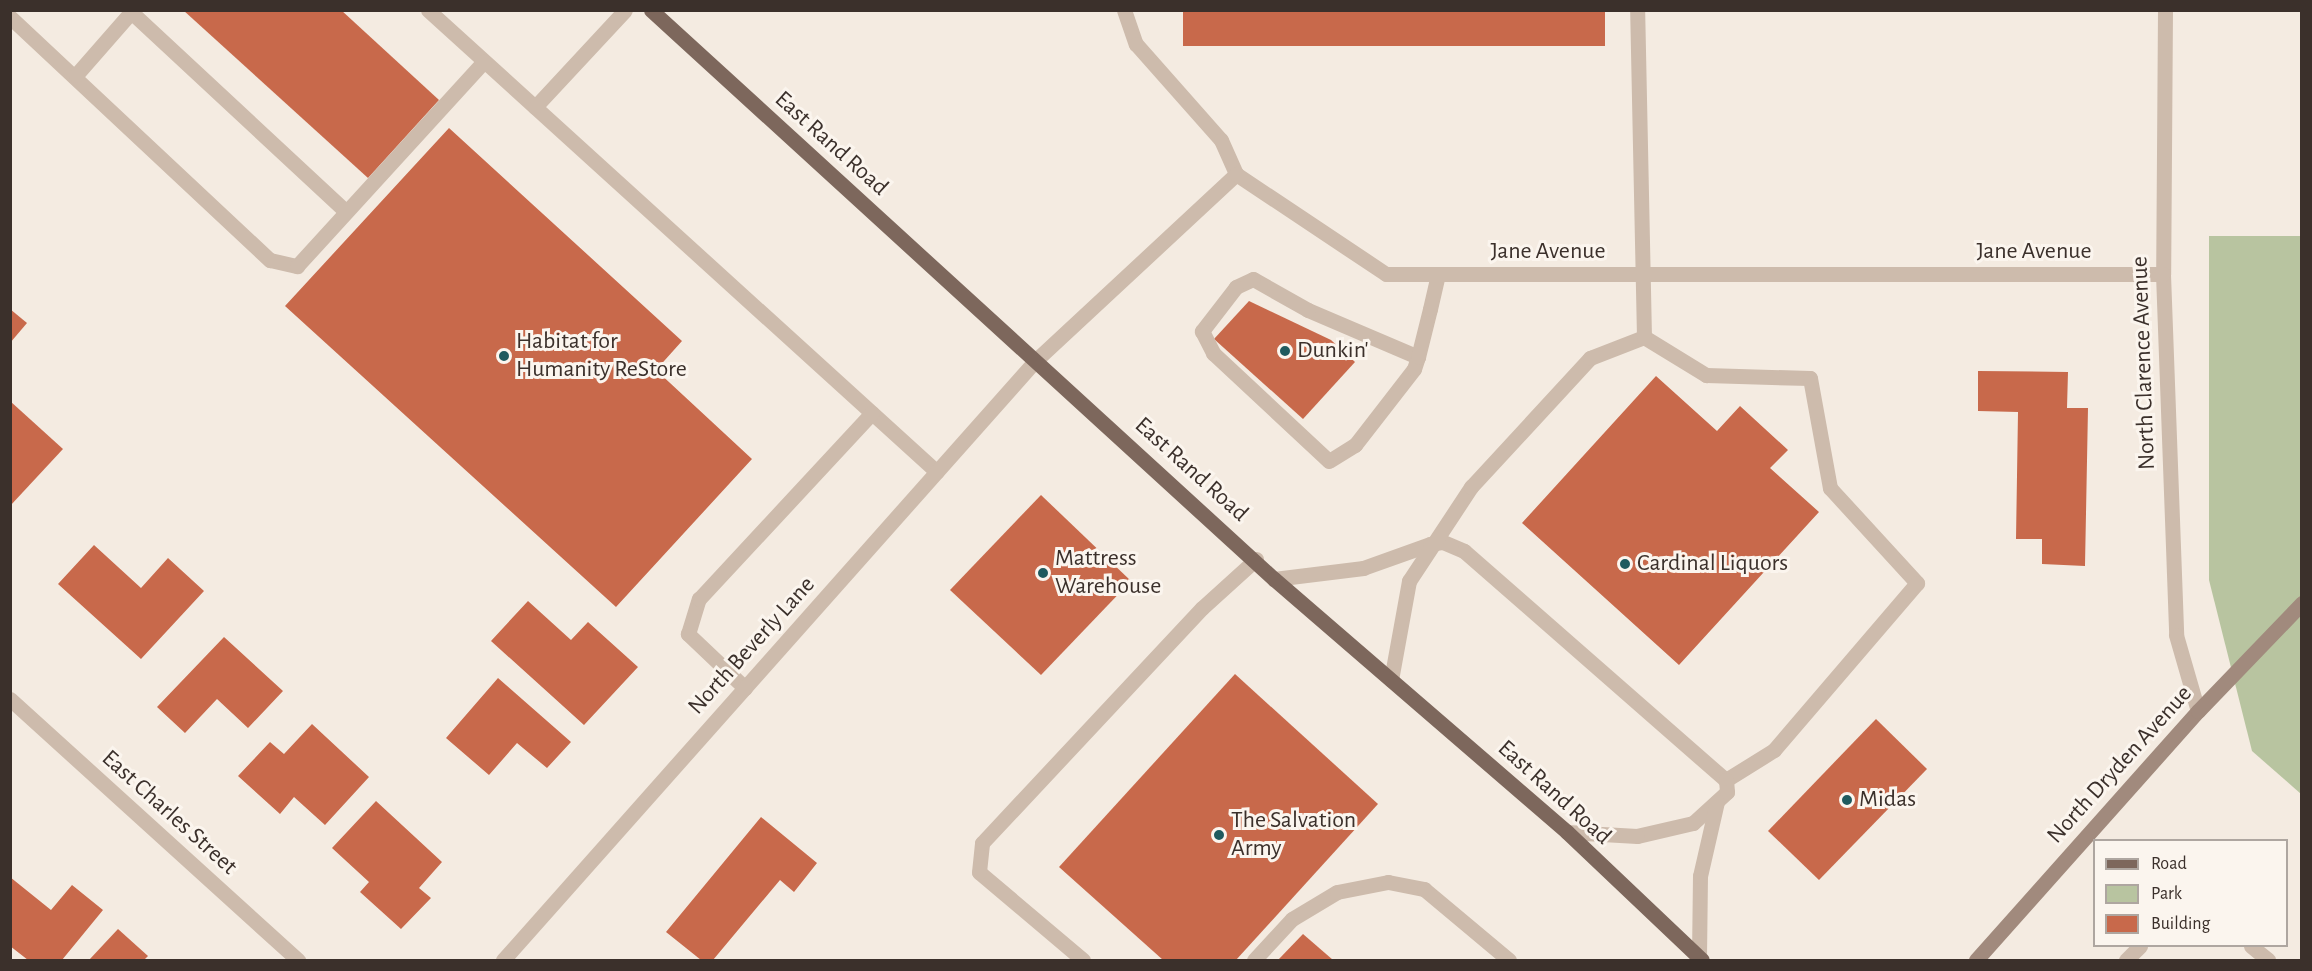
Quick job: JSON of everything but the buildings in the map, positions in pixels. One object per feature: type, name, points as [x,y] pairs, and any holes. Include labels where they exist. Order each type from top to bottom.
[{"type":"main road","name":"East Rand Road","points":[[651,10],[1035,361],[1256,559],[1274,579],[1567,832],[1700,959]]},
{"type":"street","points":[[428,10],[937,472]]},
{"type":"street","points":[[535,107],[625,10]]},
{"type":"street","points":[[1035,361],[1236,174],[1221,140],[1136,44],[1124,10]]},
{"type":"street","points":[[1637,10],[1644,337]]},
{"type":"street","name":"North Clarence Avenue","points":[[2165,10],[2163,274],[2176,635],[2198,711]]},
{"type":"street","points":[[76,75],[131,11],[346,212]]},
{"type":"street","points":[[10,17],[76,75],[270,260],[297,266],[484,61]]},
{"type":"street","name":"Jane Avenue","points":[[1236,174],[1386,274],[2163,274]]},
{"type":"street","points":[[1418,357],[1308,310],[1253,279],[1236,286],[1202,331],[1213,353],[1329,461],[1355,445],[1414,369],[1418,357],[1438,274]]},
{"type":"street","points":[[1391,680],[1409,581],[1430,544],[1471,488],[1590,358],[1644,337]]},
{"type":"street","points":[[1644,337],[1706,375],[1810,378],[1830,488],[1917,583],[1774,750],[1726,780]]},
{"type":"street","name":"North Beverly Lane","points":[[503,960],[1035,361]]},
{"type":"street","points":[[745,688],[688,634],[699,599],[872,413]]},
{"type":"street","points":[[1274,579],[1364,568],[1430,544],[1443,542],[1464,551],[1726,780],[1727,792],[1693,823],[1671,830],[1637,836],[1567,832]]},
{"type":"street","points":[[1083,960],[979,872],[982,843],[1202,608],[1256,559]]},
{"type":"street","name":"North Dryden Avenue","points":[[1976,960],[2198,711],[2301,603]]},
{"type":"street","name":"East Charles Street","points":[[10,699],[298,960]]},
{"type":"street","points":[[1700,959],[1701,876],[1717,802]]},
{"type":"street","points":[[1254,960],[1292,919],[1337,892],[1388,882],[1424,889],[1509,960]]},
{"type":"street","points":[[2126,960],[2138,947]]},
{"type":"street","points":[[2253,947],[2268,960]]},
{"type":"green space","points":[[2209,236],[2301,236],[2301,794],[2252,751],[2209,580]]},
{"type":"place","name":"Dunkin'","points":[[1285,351]]},
{"type":"place","name":"Habitat for Humanity ReStore","points":[[504,356]]},
{"type":"place","name":"Cardinal Liquors","points":[[1625,564]]},
{"type":"place","name":"Mattress Warehouse","points":[[1043,573]]},
{"type":"place","name":"Midas","points":[[1847,800]]},
{"type":"place","name":"The Salvation Army","points":[[1219,835]]}]
